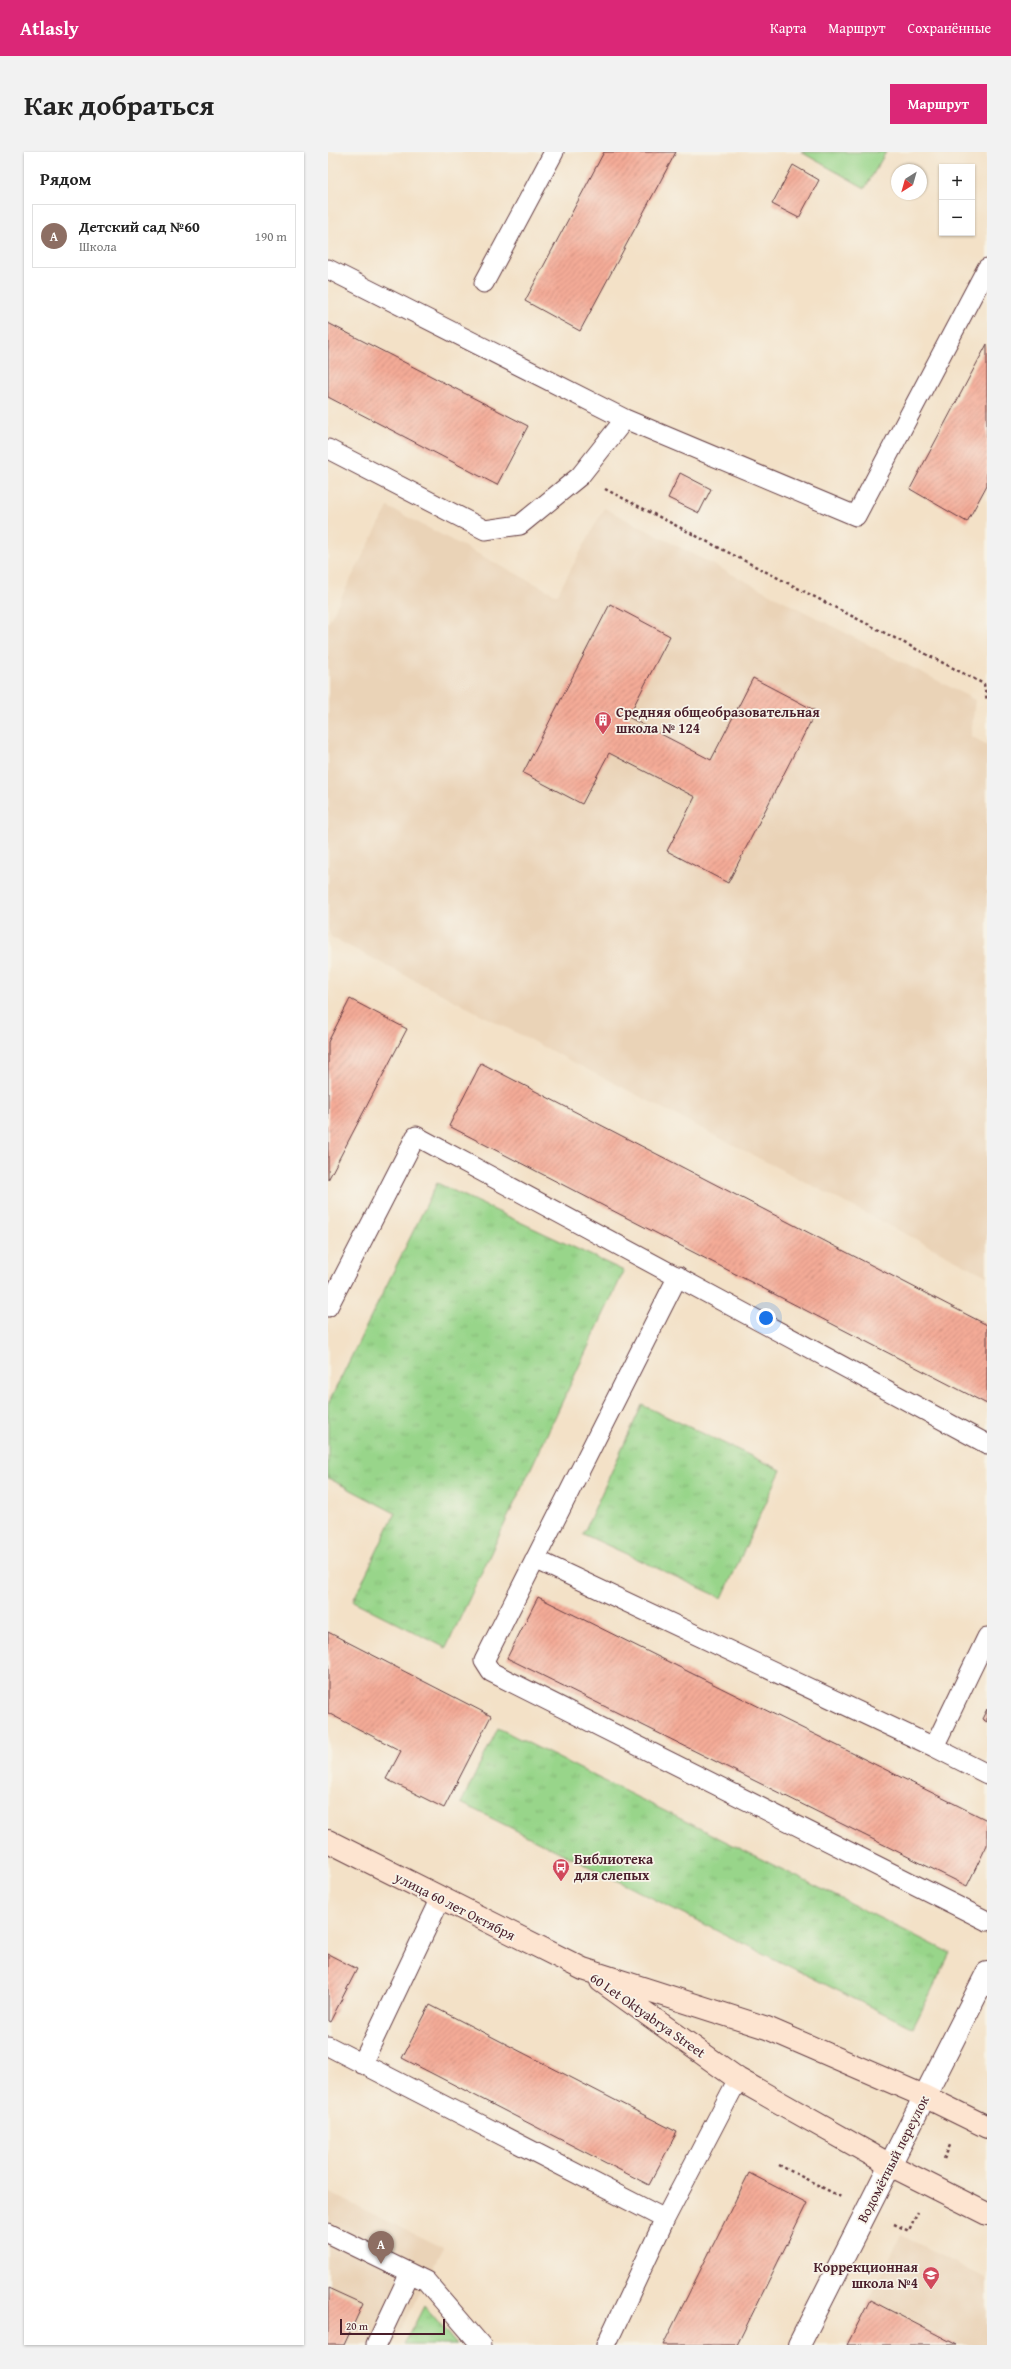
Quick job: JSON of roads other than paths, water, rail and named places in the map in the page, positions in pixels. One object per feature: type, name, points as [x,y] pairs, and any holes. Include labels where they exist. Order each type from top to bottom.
[{"type":"main road","name":"улица 60 лет Октября","points":[[328,1842],[583,1969]]},
{"type":"main road","name":"60 Let Oktyabrya Street","points":[[583,1969],[738,2079],[890,2165],[987,2214]]},
{"type":"main road","name":"60 Let Oktyabrya Street","points":[[583,1969],[768,2028],[924,2096],[987,2126]]},
{"type":"street","name":"Водомётный переулок","points":[[799,2345],[987,1973]]},
{"type":"lane","points":[[484,283],[554,152]]},
{"type":"lane","points":[[328,269],[626,419],[856,516],[987,268]]},
{"type":"lane","points":[[328,449],[485,530],[520,525],[580,476],[626,419]]},
{"type":"lane","points":[[328,1307],[416,1136],[987,1444]]},
{"type":"lane","points":[[678,1276],[484,1661],[491,1672],[987,1921]]},
{"type":"lane","points":[[535,1558],[987,1774]]},
{"type":"lane","points":[[934,1748],[987,1637]]},
{"type":"lane","points":[[362,2064],[441,1898]]},
{"type":"lane","points":[[328,2046],[665,2219]]},
{"type":"lane","points":[[606,2345],[665,2219],[738,2079]]},
{"type":"lane","points":[[328,2233],[426,2281],[481,2345]]},
{"type":"lane","points":[[376,2345],[410,2273]]},
{"type":"place","name":"Средняя общеобразовательная школа № 124","points":[[603,735]]},
{"type":"place","name":"Библиотека для слепых","points":[[561,1882]]},
{"type":"place","name":"Детский сад №60","points":[[381,2264]]},
{"type":"place","name":"Коррекционная школа №4","points":[[931,2290]]}]
